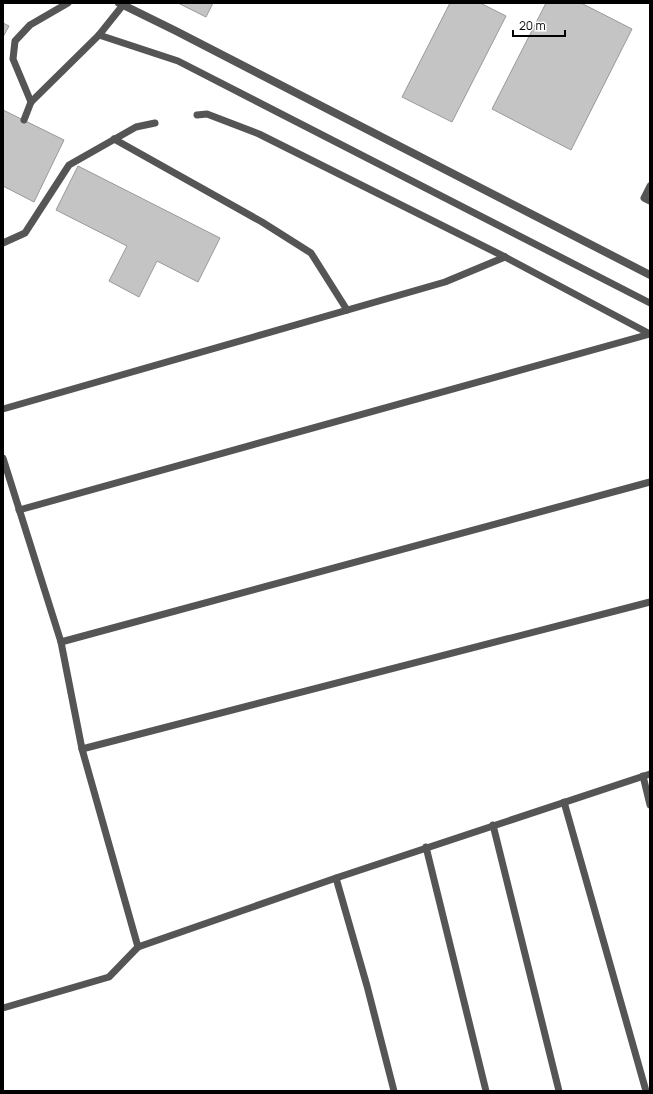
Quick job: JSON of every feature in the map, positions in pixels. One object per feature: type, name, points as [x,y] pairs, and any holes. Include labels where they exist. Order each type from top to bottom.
[{"type":"street","points":[[121,4],[650,275]]},
{"type":"lane","points":[[31,102],[13,59],[15,41],[30,25],[68,3]]},
{"type":"lane","points":[[24,120],[31,102],[99,35],[121,4]]},
{"type":"lane","points":[[99,35],[178,61],[650,303]]},
{"type":"lane","points":[[197,116],[207,114],[259,134],[504,256],[650,334]]},
{"type":"lane","points":[[3,243],[25,233],[69,165],[136,127],[155,123]]},
{"type":"lane","points":[[114,139],[262,222],[311,252],[346,310]]},
{"type":"lane","points":[[650,186],[644,198],[650,201]]},
{"type":"lane","points":[[3,409],[444,282],[504,256]]},
{"type":"lane","points":[[19,510],[650,334]]},
{"type":"lane","points":[[3,458],[61,642],[82,749],[138,947]]},
{"type":"lane","points":[[61,642],[650,482]]},
{"type":"lane","points":[[82,749],[650,602]]},
{"type":"lane","points":[[3,1008],[108,977],[138,947],[426,847],[646,775],[650,805]]},
{"type":"lane","points":[[564,802],[646,1091]]},
{"type":"lane","points":[[493,825],[559,1091]]},
{"type":"lane","points":[[426,847],[486,1091]]},
{"type":"lane","points":[[336,878],[368,986],[394,1091]]},
{"type":"building","points":[[178,3],[213,3],[206,17]]},
{"type":"building","points":[[450,3],[480,3],[506,16],[452,122],[402,97]]},
{"type":"building","points":[[546,3],[581,3],[632,29],[571,150],[492,109]]},
{"type":"building","points":[[3,23],[9,26],[3,37]]},
{"type":"building","points":[[3,110],[64,140],[34,202],[3,186]]},
{"type":"building","points":[[78,166],[220,238],[198,282],[157,261],[139,297],[109,281],[127,246],[56,210]]}]
